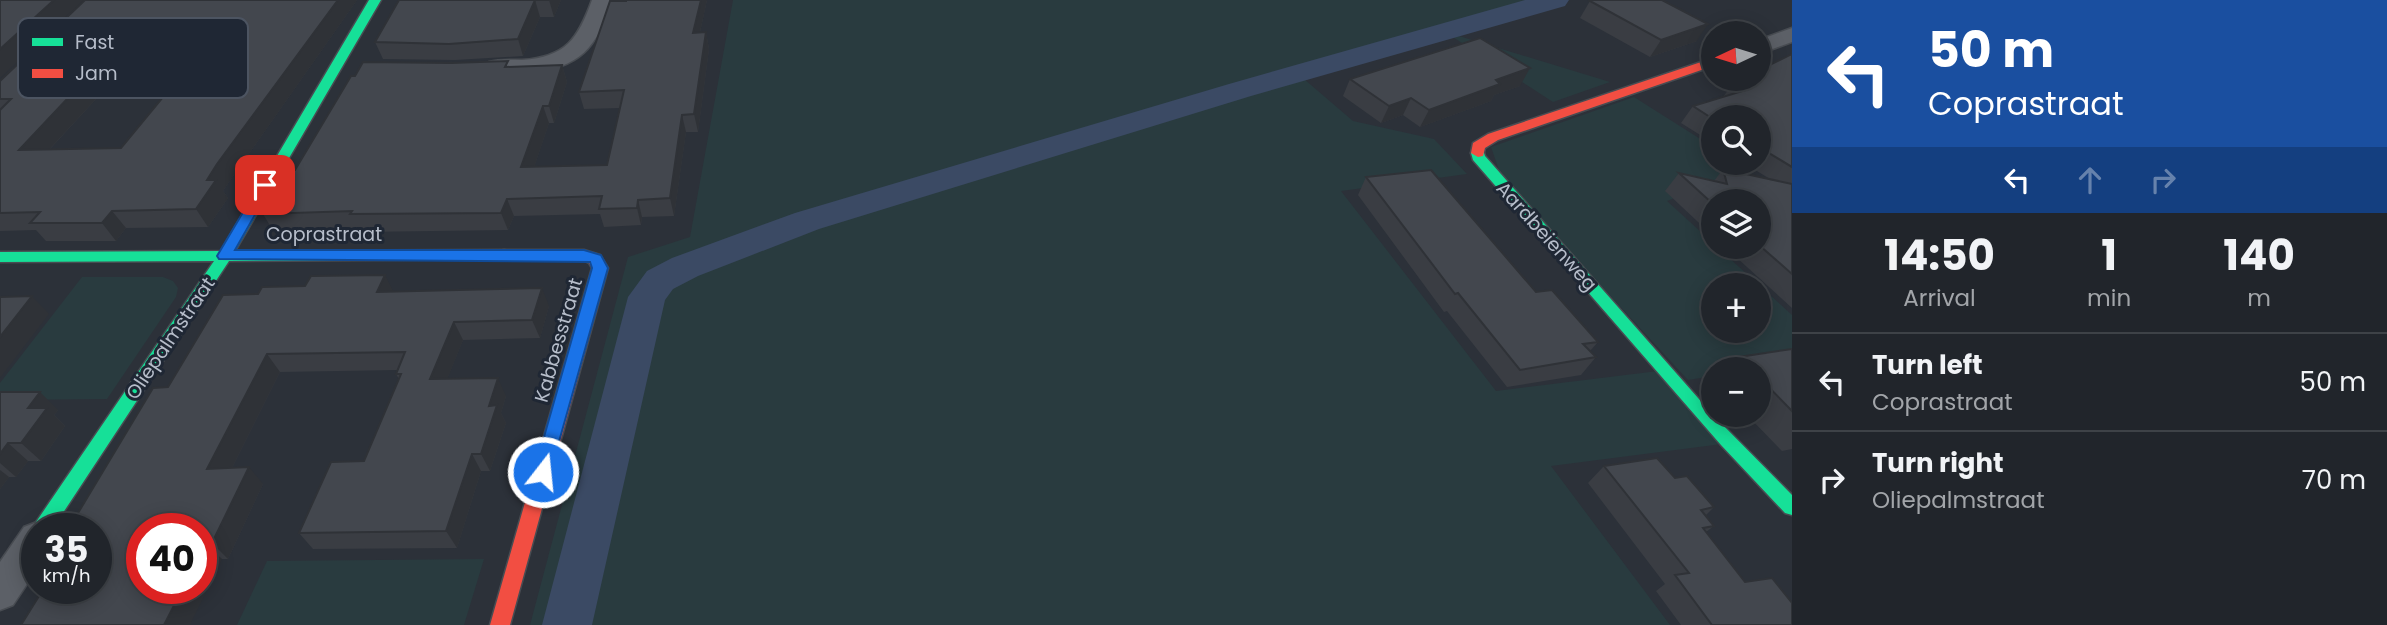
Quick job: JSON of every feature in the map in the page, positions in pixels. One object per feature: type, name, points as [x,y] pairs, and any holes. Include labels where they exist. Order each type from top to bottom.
[{"type":"street","name":"Oliepalmstraat","points":[[53,513],[225,256],[333,68],[376,0]]},
{"type":"street","points":[[478,67],[531,67],[564,59],[588,36],[602,0]]},
{"type":"street","points":[[1771,43],[1792,36]]},
{"type":"street","name":"Aardbeienweg","points":[[1701,66],[1493,137],[1478,146],[1478,158],[1727,440],[1792,507]]},
{"type":"street","points":[[333,68],[360,68]]},
{"type":"street","name":"Coprastraat","points":[[0,257],[584,255],[595,259],[600,268]]},
{"type":"street","name":"Kabbesstraat","points":[[500,625],[600,268]]},
{"type":"street","points":[[0,593],[21,562]]},
{"type":"shaded area","points":[[733,0],[1550,0],[1446,32],[1610,82],[1553,102],[1445,32],[1297,73],[1353,121],[1434,139],[1467,174],[1341,191],[1496,391],[1658,371],[1701,420],[1701,427],[1707,427],[1722,444],[1551,466],[1670,625],[530,625],[628,257],[690,237]]},
{"type":"shaded area","points":[[1634,97],[1701,139],[1701,175],[1733,175],[1667,201],[1701,232],[1701,259],[1730,259],[1746,273],[1701,273],[1701,343],[1771,343],[1771,296],[1792,315],[1792,363],[1771,366],[1771,357],[1701,357],[1701,378],[1688,380],[1502,179],[1491,147]]},
{"type":"shaded area","points":[[82,277],[163,277],[173,281],[178,288],[176,297],[107,399],[0,400],[0,383]]},
{"type":"shaded area","points":[[484,559],[464,625],[237,625],[267,561]]},
{"type":"building","points":[[0,0],[54,0],[34,18],[18,18],[18,33],[0,49]]},
{"type":"building","points":[[85,0],[338,0],[217,164],[207,180],[216,180],[196,209],[112,211],[102,223],[30,223],[40,212],[0,213],[0,110],[11,99],[0,99],[0,81],[18,64],[18,98],[68,98],[19,150],[121,148],[162,98],[248,98],[248,18],[66,18]]},
{"type":"building","points":[[399,0],[535,0],[518,39],[449,44],[375,42]]},
{"type":"building","points":[[701,0],[693,33],[706,32],[694,114],[682,115],[670,198],[638,200],[637,208],[599,209],[602,196],[507,199],[501,213],[350,214],[352,211],[263,214],[290,170],[295,170],[351,76],[355,76],[363,62],[508,61],[505,67],[562,65],[549,106],[543,106],[521,167],[607,165],[624,90],[579,92],[610,1]]},
{"type":"building","points":[[1662,0],[1702,21],[1701,26],[1661,40],[1590,1]]},
{"type":"building","points":[[1480,38],[1530,68],[1496,80],[1500,84],[1429,110],[1411,98],[1389,106],[1350,79]]},
{"type":"building","points":[[1792,54],[1792,167],[1771,154],[1771,105],[1701,105],[1701,111],[1693,106],[1742,91],[1771,91],[1771,64]]},
{"type":"building","points":[[1431,170],[1536,292],[1552,290],[1598,342],[1583,344],[1596,357],[1520,370],[1458,293],[1455,294],[1366,177]]},
{"type":"building","points":[[1679,173],[1727,184],[1725,175],[1751,175],[1792,184],[1792,274],[1771,256],[1771,189],[1701,189],[1701,193]]},
{"type":"building","points":[[385,275],[377,292],[542,288],[532,320],[454,322],[430,379],[498,378],[489,406],[497,405],[481,454],[472,454],[446,531],[299,533],[331,462],[364,461],[401,374],[396,374],[405,352],[267,354],[207,469],[249,467],[217,533],[217,513],[126,513],[126,604],[175,604],[164,625],[21,625],[34,604],[112,604],[112,513],[78,513],[153,388],[168,387],[223,295],[258,294],[262,287],[305,286],[311,276]]},
{"type":"building","points":[[32,296],[0,337],[0,297]]},
{"type":"building","points":[[1792,349],[1792,411],[1771,389],[1771,357],[1739,357]]},
{"type":"building","points":[[0,392],[40,392],[28,408],[47,408],[21,443],[8,443],[0,454]]},
{"type":"building","points":[[1657,458],[1675,478],[1687,476],[1714,507],[1701,510],[1714,526],[1703,528],[1745,582],[1772,578],[1792,603],[1792,625],[1712,625],[1675,575],[1689,573],[1604,466]]},
{"type":"waterway","points":[[567,625],[647,297],[660,280],[685,267],[807,221],[1240,90],[1555,0]]},
{"type":"traffic: fast","points":[[53,513],[225,256],[375,0]]},
{"type":"traffic: fast","points":[[1478,153],[1478,157],[1727,440],[1792,507]]},
{"type":"traffic: fast","points":[[0,257],[504,255]]},
{"type":"traffic: jam","points":[[1478,153],[1478,146],[1493,137],[1701,66]]},
{"type":"traffic: jam","points":[[500,625],[600,268],[595,259],[584,255],[504,255]]},
{"type":"route","points":[[265,185],[225,256],[584,255],[595,259],[600,268],[543,472]]}]
